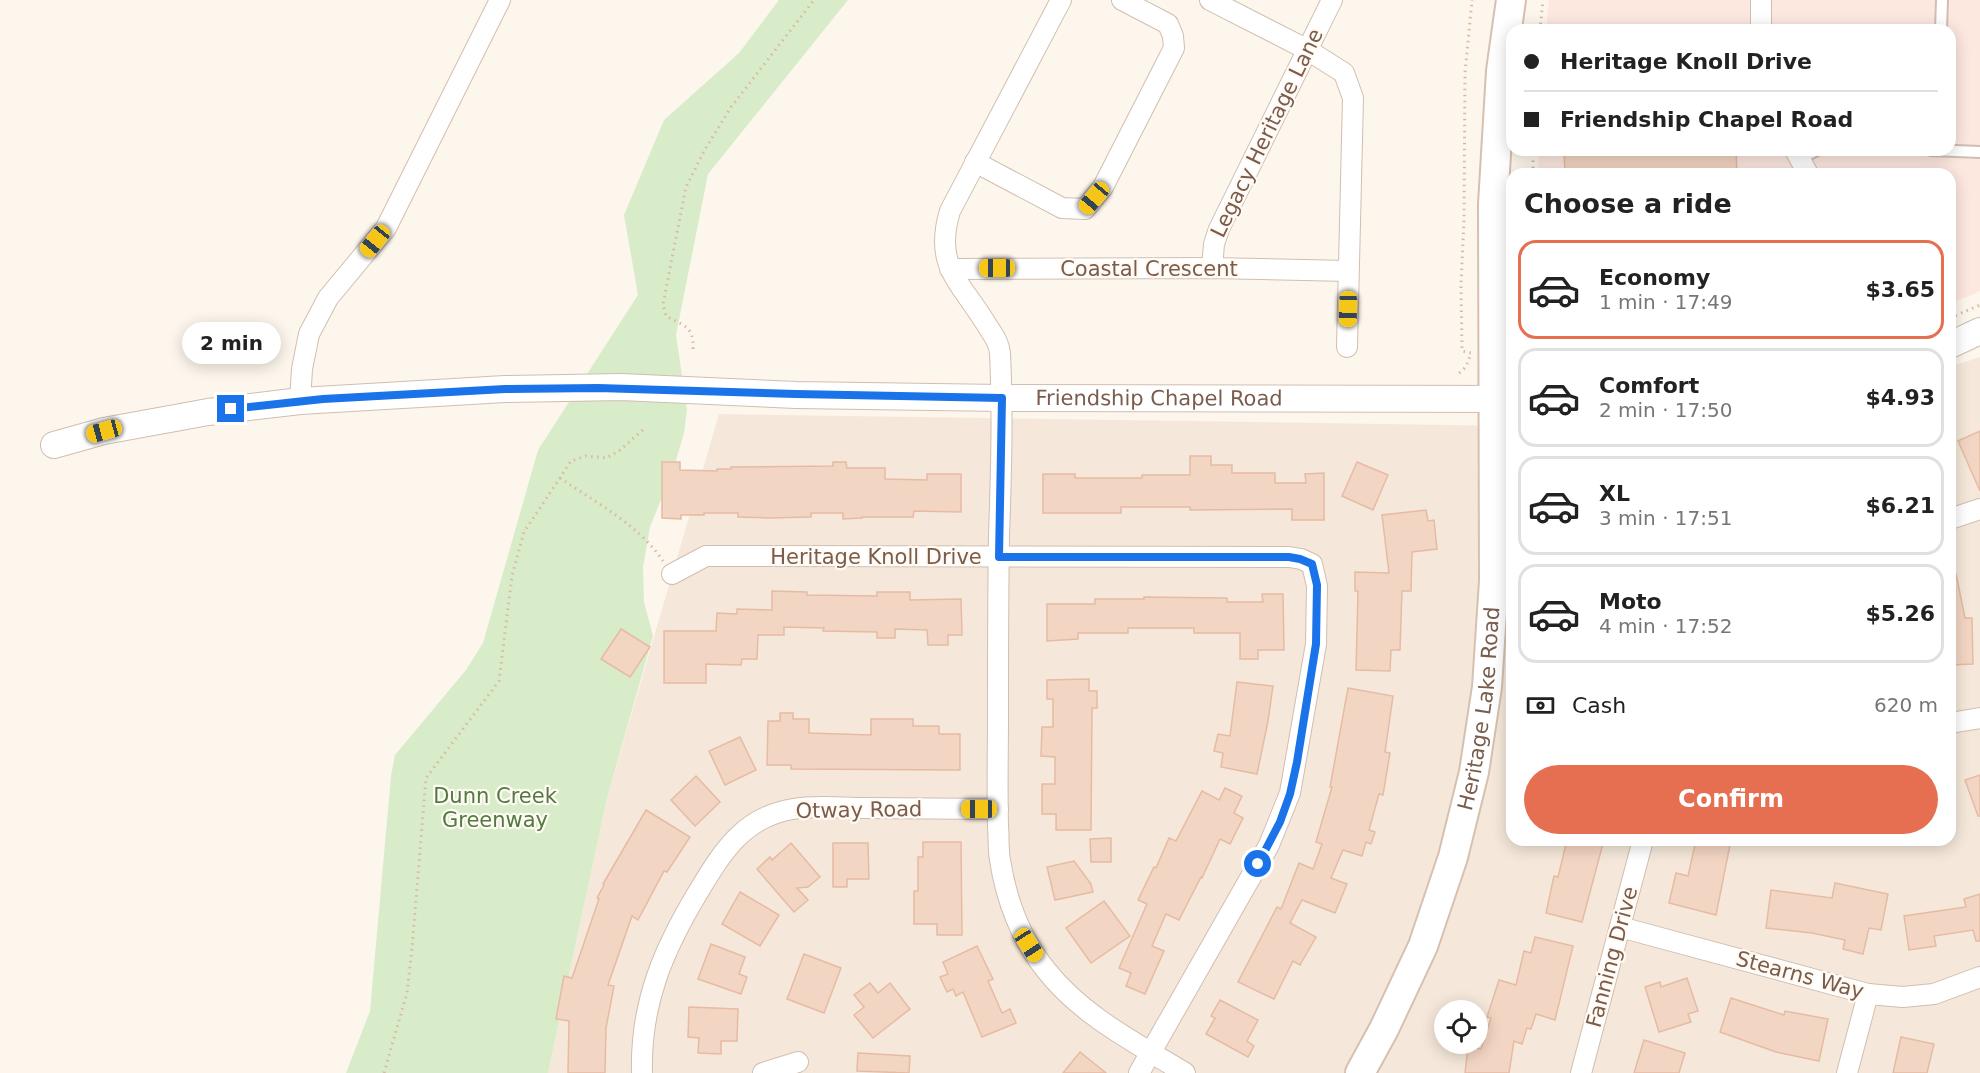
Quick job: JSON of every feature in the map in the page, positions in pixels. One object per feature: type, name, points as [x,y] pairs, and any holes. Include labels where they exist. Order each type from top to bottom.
[{"type":"main road","name":"Heritage Lake Road","points":[[1508,24],[1511,0]]},
{"type":"main road","name":"Heritage Lake Road","points":[[1360,1073],[1384,1029],[1423,946],[1453,857],[1474,772],[1486,687],[1494,581],[1502,399],[1493,204],[1501,71],[1506,36]]},
{"type":"street","points":[[300,401],[302,369],[309,334],[328,298],[386,228],[500,0]]},
{"type":"street","points":[[1061,0],[975,162],[950,211],[944,229],[944,255],[950,269],[980,312],[999,346],[1002,398],[999,557],[998,809],[1000,858],[1006,890],[1015,917],[1029,945],[1052,977],[1089,1014],[1185,1073]]},
{"type":"street","points":[[975,162],[1062,208],[1084,209],[1103,187],[1174,48],[1173,36],[1168,24],[1122,0]]},
{"type":"street","points":[[1210,0],[1306,49],[1344,73],[1353,98],[1347,347]]},
{"type":"street","name":"Legacy Heritage Lane","points":[[1212,268],[1214,244],[1219,229],[1332,0]]},
{"type":"street","points":[[1761,0],[1761,24]]},
{"type":"street","name":"Coastal Crescent","points":[[950,269],[1212,268],[1348,271]]},
{"type":"street","points":[[1956,342],[1980,331]]},
{"type":"street","name":"Friendship Chapel Road","points":[[54,445],[104,431],[208,411],[300,401],[505,389],[621,387],[796,394],[1002,398],[1502,399]]},
{"type":"street","points":[[1956,517],[1980,509]]},
{"type":"street","name":"Heritage Knoll Drive","points":[[672,574],[706,556],[1289,557],[1312,564],[1316,572],[1316,644],[1290,794],[1269,845],[1139,1073]]},
{"type":"street","points":[[1956,722],[1980,718]]},
{"type":"street","name":"Otway Road","points":[[642,1073],[645,1024],[651,990],[661,963],[688,908],[725,849],[740,833],[765,818],[792,809],[998,809]]},
{"type":"street","name":"Fanning Drive","points":[[1581,1073],[1641,846]]},
{"type":"street","name":"Stearns Way","points":[[1620,927],[1868,994],[1903,998],[1934,994],[1980,977]]},
{"type":"street","points":[[1847,1073],[1868,994]]},
{"type":"street","points":[[763,1073],[798,1062]]},
{"type":"lane","points":[[1941,24],[1942,0]]},
{"type":"lane","points":[[1956,151],[1980,152]]},
{"type":"path","points":[[693,349],[694,336],[689,328],[666,316],[663,304],[686,187],[704,151],[731,107],[814,0]]},
{"type":"path","points":[[1459,373],[1464,370],[1471,353],[1462,351],[1461,285],[1465,74],[1472,0]]},
{"type":"path","points":[[1541,24],[1543,0]]},
{"type":"path","points":[[1956,315],[1980,304]]},
{"type":"path","points":[[384,1073],[407,993],[426,778],[499,681],[512,576],[524,532],[571,461],[586,456],[606,458],[619,451],[646,426]]},
{"type":"path","points":[[560,478],[620,519],[654,547],[672,574]]},
{"type":"shaded area","points":[[1549,0],[1980,0],[1980,291],[1956,301],[1956,168],[1538,168],[1539,156],[1956,156],[1956,24],[1547,24]]},
{"type":"shaded area","points":[[1980,357],[1980,1073],[548,1073],[607,798],[719,414],[1506,426],[1506,846],[1956,846],[1956,365]]},
{"type":"green space","name":"Dunn Creek Greenway","points":[[779,0],[848,0],[708,174],[676,335],[687,410],[684,433],[673,470],[650,527],[643,567],[644,602],[653,636],[607,798],[548,1073],[346,1073],[370,1011],[391,776],[395,755],[466,670],[483,643],[538,450],[638,295],[624,215],[664,120],[739,53]]},
{"type":"building","points":[[1564,156],[1736,156],[1737,168],[1565,168]]},
{"type":"building","points":[[1980,431],[1980,491],[1958,441]]},
{"type":"building","points":[[1190,456],[1211,456],[1211,465],[1232,465],[1232,473],[1275,473],[1275,483],[1306,483],[1305,474],[1324,473],[1324,520],[1292,520],[1292,509],[1190,510],[1190,507],[1121,507],[1121,513],[1043,513],[1043,474],[1075,474],[1075,478],[1190,475]]},
{"type":"building","points":[[662,462],[680,462],[680,470],[717,471],[717,469],[731,469],[731,467],[833,466],[833,462],[846,462],[847,468],[885,468],[885,479],[927,480],[927,474],[961,474],[961,512],[914,511],[913,517],[843,519],[843,513],[811,513],[811,517],[769,518],[738,517],[738,513],[704,513],[704,515],[681,515],[681,519],[662,518]]},
{"type":"building","points":[[1357,462],[1388,475],[1373,510],[1342,496]]},
{"type":"building","points":[[1426,510],[1428,521],[1434,520],[1437,549],[1412,552],[1411,591],[1402,591],[1400,650],[1391,650],[1390,671],[1356,670],[1358,591],[1355,591],[1355,572],[1389,573],[1382,515]]},
{"type":"building","points":[[1956,574],[1965,618],[1972,618],[1973,664],[1956,665]]},
{"type":"building","points":[[772,591],[807,592],[807,595],[877,596],[877,592],[910,592],[910,600],[961,599],[962,635],[948,635],[948,645],[928,645],[927,630],[895,629],[895,638],[877,638],[877,632],[823,631],[824,628],[784,627],[784,635],[758,635],[757,659],[742,659],[741,665],[706,664],[706,683],[664,683],[664,631],[716,631],[717,613],[737,614],[737,609],[772,610]]},
{"type":"building","points":[[1262,594],[1283,594],[1284,650],[1258,650],[1258,659],[1240,659],[1240,633],[1194,633],[1194,628],[1128,628],[1128,633],[1078,633],[1078,639],[1047,641],[1047,604],[1095,604],[1095,599],[1144,599],[1144,597],[1227,598],[1227,602],[1263,602]]},
{"type":"building","points":[[621,629],[650,647],[630,677],[601,659]]},
{"type":"building","points":[[1089,679],[1089,691],[1097,691],[1097,708],[1092,708],[1091,830],[1056,830],[1056,814],[1042,814],[1042,784],[1055,784],[1055,757],[1041,756],[1042,727],[1053,727],[1053,699],[1047,699],[1047,680]]},
{"type":"building","points":[[1237,682],[1273,686],[1257,774],[1221,767],[1223,753],[1214,751],[1218,734],[1230,736]]},
{"type":"building","points":[[1348,688],[1393,696],[1385,752],[1390,753],[1383,795],[1379,794],[1369,830],[1375,832],[1371,844],[1366,842],[1362,856],[1343,850],[1331,878],[1347,884],[1335,913],[1302,900],[1290,923],[1316,937],[1300,965],[1293,961],[1274,999],[1238,982],[1277,907],[1281,909],[1299,863],[1313,869],[1322,844],[1316,842],[1332,787],[1330,787]]},
{"type":"building","points":[[780,713],[793,713],[793,719],[809,719],[809,733],[871,735],[871,719],[913,719],[913,726],[939,726],[939,734],[960,734],[960,770],[791,769],[791,765],[767,765],[768,721],[780,721]]},
{"type":"building","points":[[740,737],[756,770],[725,785],[709,751]]},
{"type":"building","points":[[1980,775],[1980,816],[1978,816],[1965,780]]},
{"type":"building","points":[[696,776],[720,802],[695,826],[671,800]]},
{"type":"building","points":[[1225,788],[1242,796],[1234,813],[1243,818],[1230,844],[1220,839],[1179,920],[1166,914],[1152,946],[1164,951],[1145,994],[1126,986],[1131,973],[1119,968],[1147,904],[1138,900],[1154,867],[1156,868],[1169,838],[1176,841],[1202,791],[1219,800]]},
{"type":"building","points":[[646,810],[690,837],[667,872],[664,871],[638,920],[632,916],[608,985],[614,986],[606,1028],[605,1073],[568,1073],[569,1021],[556,1019],[564,976],[572,978],[603,884]]},
{"type":"building","points":[[1111,838],[1111,862],[1091,862],[1090,839]]},
{"type":"building","points":[[923,842],[961,842],[962,935],[937,935],[937,924],[914,924],[914,891],[918,891],[918,857],[923,857]]},
{"type":"building","points":[[791,843],[820,877],[808,887],[797,888],[808,900],[794,912],[757,869],[770,857],[772,860]]},
{"type":"building","points":[[833,843],[868,843],[869,879],[847,879],[847,887],[833,887]]},
{"type":"building","points":[[1566,846],[1602,846],[1582,922],[1546,913],[1554,876],[1558,877]]},
{"type":"building","points":[[1695,846],[1730,846],[1716,915],[1669,903],[1676,873],[1688,876]]},
{"type":"building","points":[[1074,861],[1091,884],[1093,892],[1055,900],[1047,867]]},
{"type":"building","points":[[1835,883],[1888,894],[1881,930],[1869,928],[1863,954],[1843,949],[1845,940],[1812,933],[1766,928],[1771,890],[1832,898]]},
{"type":"building","points":[[740,892],[779,915],[760,946],[722,924]]},
{"type":"building","points":[[1980,894],[1980,941],[1976,941],[1973,930],[1934,936],[1936,946],[1909,950],[1904,916],[1966,907],[1964,899]]},
{"type":"building","points":[[1104,901],[1130,936],[1091,963],[1066,928]]},
{"type":"building","points":[[1535,937],[1573,946],[1555,1020],[1536,1014],[1531,1029],[1527,1028],[1522,1044],[1514,1041],[1509,1073],[1465,1073],[1467,1054],[1488,1054],[1488,1027],[1491,1018],[1488,1017],[1488,1014],[1499,980],[1516,985],[1524,951],[1531,953]]},
{"type":"building","points":[[711,944],[745,957],[739,974],[747,977],[741,994],[698,979]]},
{"type":"building","points":[[977,946],[993,979],[988,981],[1002,1013],[1010,1009],[1016,1023],[982,1037],[963,992],[956,996],[953,989],[947,992],[940,977],[948,974],[943,962]]},
{"type":"building","points":[[804,954],[841,968],[824,1013],[787,999]]},
{"type":"building","points":[[1687,978],[1698,1011],[1688,1014],[1691,1022],[1659,1032],[1645,987],[1660,982],[1661,987]]},
{"type":"building","points":[[870,983],[878,993],[890,983],[910,1009],[873,1038],[854,1015],[864,1007],[854,995]]},
{"type":"building","points":[[1731,998],[1784,1015],[1785,1011],[1828,1019],[1819,1061],[1776,1052],[1720,1032]]},
{"type":"building","points":[[1220,1000],[1258,1020],[1247,1041],[1254,1046],[1248,1057],[1206,1034],[1215,1018],[1211,1016]]},
{"type":"building","points":[[689,1007],[738,1009],[737,1041],[721,1041],[721,1054],[698,1053],[699,1038],[688,1037]]},
{"type":"building","points":[[1901,1037],[1934,1044],[1927,1073],[1893,1073]]},
{"type":"building","points":[[1644,1040],[1685,1053],[1679,1073],[1634,1073]]},
{"type":"building","points":[[1080,1052],[1106,1073],[1063,1073]]},
{"type":"building","points":[[858,1053],[910,1056],[909,1073],[857,1071]]},
{"type":"route","points":[[231,409],[323,399],[505,389],[621,387],[796,394],[1002,398],[999,557],[1289,557],[1312,564],[1316,572],[1317,585],[1316,644],[1297,762],[1290,794],[1280,822],[1258,864]]}]
